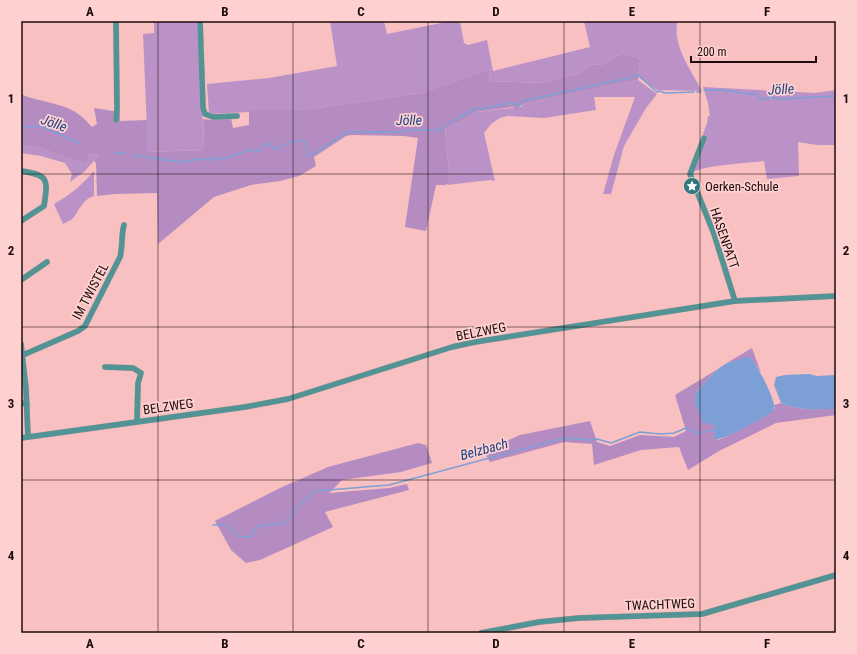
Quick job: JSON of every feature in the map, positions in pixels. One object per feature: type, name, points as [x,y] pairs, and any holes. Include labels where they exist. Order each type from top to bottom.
[{"type":"street","points":[[116,21],[116,120]]},
{"type":"street","points":[[200,21],[203,108],[205,114],[213,117],[237,116]]},
{"type":"street","name":"HASENPATT","points":[[704,138],[690,174],[714,234],[735,301]]},
{"type":"street","points":[[21,171],[39,174],[45,180],[46,185],[44,206],[21,221]]},
{"type":"street","name":"IM TWISTEL","points":[[22,355],[78,331],[85,326],[120,257],[122,251],[122,233],[124,224]]},
{"type":"street","points":[[21,280],[47,262]]},
{"type":"street","name":"BELZWEG","points":[[21,438],[288,399],[452,347],[476,342],[735,301],[836,296]]},
{"type":"street","points":[[21,344],[24,403],[28,437]]},
{"type":"street","name":"BELZWEG","points":[[105,367],[133,368],[141,373],[138,383],[137,421]]},
{"type":"street","name":"TWACHTWEG","points":[[481,633],[538,622],[579,618],[702,614],[836,575]]},
{"type":"shaded area","points":[[154,21],[198,21],[204,150],[148,152],[143,34],[154,33]]},
{"type":"shaded area","points":[[330,21],[384,21],[387,34],[451,21],[460,21],[464,43],[468,45],[487,40],[493,71],[590,47],[584,21],[677,21],[677,35],[681,51],[702,91],[657,90],[638,77],[640,59],[622,53],[605,64],[592,65],[580,73],[543,83],[490,81],[489,72],[491,71],[488,70],[421,93],[312,109],[209,114],[207,84],[269,78],[337,66]]},
{"type":"shaded area","points":[[622,53],[640,59],[638,80],[523,104],[516,110],[513,107],[476,112],[469,118],[445,129],[450,183],[445,185],[436,185],[426,231],[405,227],[418,138],[404,136],[346,136],[314,157],[316,166],[299,176],[280,181],[251,185],[214,197],[158,244],[157,193],[97,196],[96,163],[94,161],[99,155],[90,154],[86,164],[36,147],[21,145],[21,94],[68,108],[80,115],[92,127],[97,124],[94,108],[113,111],[120,110],[120,121],[147,120],[148,152],[204,150],[203,119],[212,120],[231,118],[233,128],[249,125],[249,111],[312,109],[421,93],[488,70],[493,71],[489,72],[490,81],[543,83],[580,73],[592,65],[605,64]]},
{"type":"shaded area","points":[[638,80],[657,94],[646,108],[624,146],[611,194],[603,194],[614,155],[635,97],[594,97],[596,110],[544,118],[507,116],[500,118],[491,124],[484,133],[495,181],[490,180],[447,185],[450,183],[445,129],[469,118],[476,112],[521,107],[523,104]]},
{"type":"shaded area","points":[[703,87],[815,93],[836,90],[836,145],[817,145],[798,142],[799,176],[767,179],[764,161],[718,166],[692,172],[707,137],[703,134],[708,116],[710,116]]},
{"type":"shaded area","points":[[21,145],[36,147],[86,164],[90,154],[99,155],[85,171],[70,182],[72,174],[65,163],[41,156],[21,153]]},
{"type":"shaded area","points":[[94,171],[94,196],[87,199],[73,218],[63,224],[54,204],[76,189]]},
{"type":"shaded area","points":[[752,348],[761,373],[754,362],[746,358],[725,364]]},
{"type":"shaded area","points":[[718,369],[695,393],[708,423],[715,426],[714,437],[718,440],[728,436],[775,409],[774,405],[781,403],[787,406],[801,408],[836,409],[836,415],[776,423],[719,451],[688,470],[679,447],[641,450],[594,465],[592,444],[564,442],[490,462],[486,455],[488,449],[520,435],[590,421],[597,442],[610,446],[640,435],[674,437],[686,431],[675,395]]},
{"type":"shaded area","points":[[418,443],[426,445],[432,463],[401,472],[342,480],[329,493],[389,488],[407,484],[409,490],[325,512],[333,527],[260,560],[246,563],[231,550],[215,521],[280,488],[328,467]]},
{"type":"water","points":[[746,357],[751,358],[762,376],[773,400],[774,411],[735,433],[720,439],[715,439],[715,426],[703,422],[695,404],[695,393],[718,369],[725,364]]},
{"type":"water","points":[[809,374],[817,376],[836,375],[836,409],[801,408],[787,406],[781,403],[774,385],[776,377]]},
{"type":"waterway","name":"Jölle","points":[[132,155],[180,162],[201,159],[212,160],[214,158],[224,159],[249,150],[260,151],[265,144],[270,144],[274,149],[296,140],[304,141],[308,148],[307,155],[314,154],[346,133],[440,130],[456,119],[477,108],[482,109],[511,103],[520,105],[523,101],[633,77],[635,75],[638,75],[657,92],[694,92]]},
{"type":"waterway","name":"Jölle","points":[[704,90],[724,90],[748,94],[753,93],[762,100],[771,97],[779,99],[836,96]]},
{"type":"waterway","name":"Jölle","points":[[21,125],[29,127],[41,126],[79,143]]},
{"type":"waterway","name":"Jölle","points":[[114,153],[125,153]]},
{"type":"waterway","name":"Belzbach","points":[[213,525],[227,526],[236,536],[249,537],[258,526],[283,523],[293,515],[292,511],[316,491],[389,485],[564,438],[597,439],[611,443],[640,432],[660,434],[674,433],[686,428],[697,433],[716,430]]},
{"type":"place","name":"Oerken-Schule","points":[[692,186]]}]
